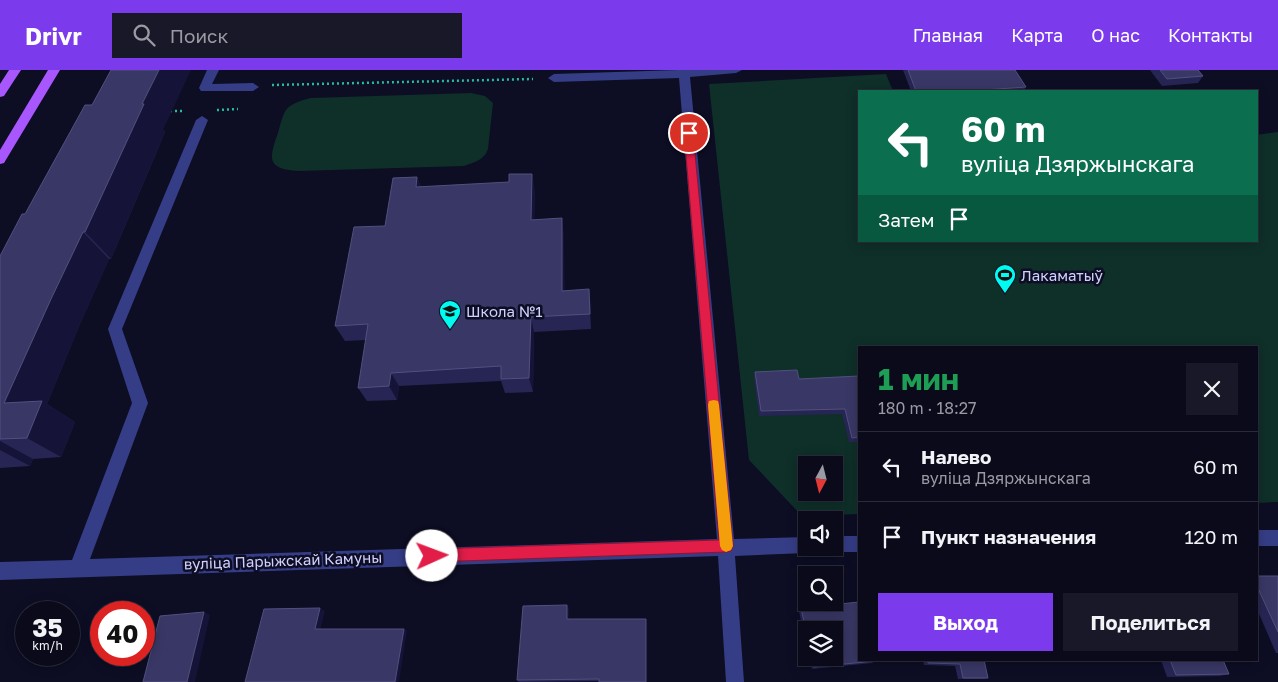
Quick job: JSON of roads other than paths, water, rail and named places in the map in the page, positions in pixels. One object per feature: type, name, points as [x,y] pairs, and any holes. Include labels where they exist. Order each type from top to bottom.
[{"type":"main road","points":[[0,93],[15,70]]},
{"type":"main road","points":[[0,160],[54,70]]},
{"type":"street","points":[[213,70],[205,88],[253,87]]},
{"type":"street","points":[[554,78],[736,70]]},
{"type":"street","points":[[684,72],[726,546],[735,682]]},
{"type":"street","points":[[78,567],[140,403],[115,329],[202,120]]},
{"type":"street","points":[[1258,538],[1278,538]]},
{"type":"street","points":[[843,544],[858,544]]},
{"type":"street","name":"вуліца Парыжскай Камуны","points":[[0,571],[798,545]]},
{"type":"place","name":"Лакаматыў","points":[[1005,294]]},
{"type":"place","name":"Школа №1","points":[[450,330]]}]
